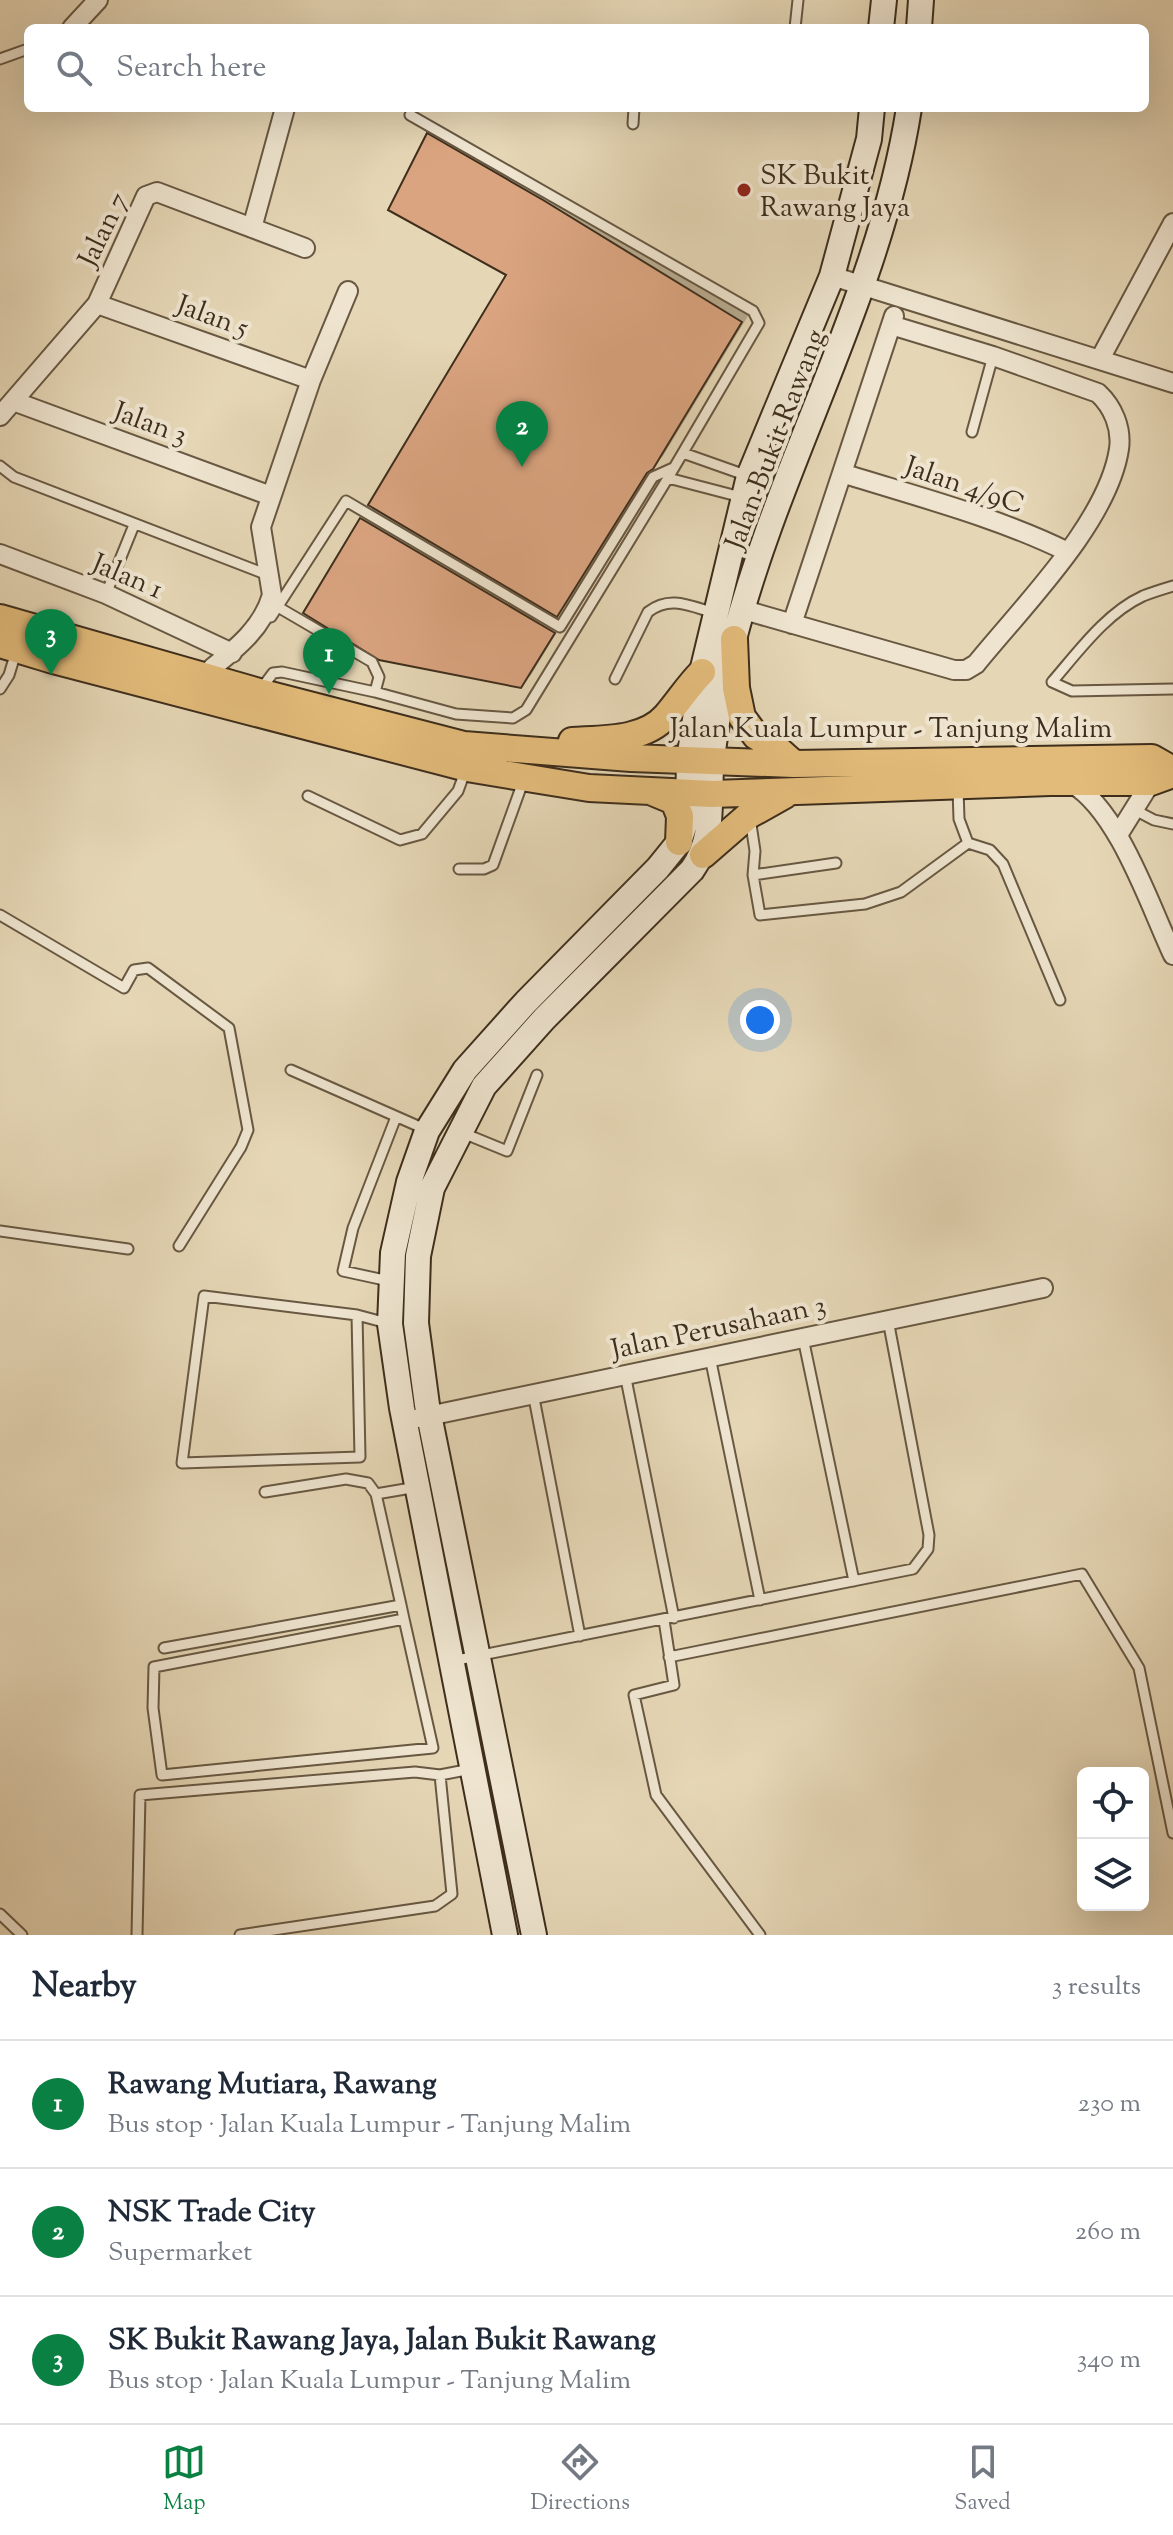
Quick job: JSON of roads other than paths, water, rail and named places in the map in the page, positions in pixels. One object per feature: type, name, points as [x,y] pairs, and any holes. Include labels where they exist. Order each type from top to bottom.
[{"type":"main road","name":"Jalan Kuala Lumpur - Tanjung Malim","points":[[0,618],[259,692],[465,756],[524,779],[589,788],[700,793],[800,791],[1071,783],[1166,775]]},
{"type":"main road","points":[[734,639],[736,688],[742,717],[756,736],[775,747],[794,764]]},
{"type":"main road","name":"Jalan Kuala Lumpur - Tanjung Malim","points":[[8,647],[465,756],[554,753],[794,764],[1152,758],[1166,775]]},
{"type":"main road","points":[[465,756],[647,731],[668,715],[683,691],[702,672]]},
{"type":"main road","points":[[646,790],[674,801],[680,816],[679,842]]},
{"type":"main road","points":[[703,855],[749,815],[781,797],[800,791]]},
{"type":"street","points":[[76,24],[98,0]]},
{"type":"street","points":[[881,24],[884,0]]},
{"type":"street","points":[[919,24],[921,0]]},
{"type":"street","points":[[252,228],[284,112]]},
{"type":"street","name":"Jalan Bukit Rawang","points":[[700,793],[702,672],[714,613],[747,487],[832,276],[869,139],[872,112]]},
{"type":"street","name":"Jalan Bukit Rawang","points":[[700,760],[734,639],[793,466],[862,286],[894,184],[908,112]]},
{"type":"street","name":"Jalan 7","points":[[0,416],[97,304],[146,196],[157,192],[305,248]]},
{"type":"street","points":[[1100,359],[1173,223]]},
{"type":"street","points":[[832,276],[1173,383]]},
{"type":"street","points":[[212,668],[244,643],[270,603],[272,595],[261,527],[311,380],[348,291]]},
{"type":"street","points":[[792,624],[900,298]]},
{"type":"street","name":"Jalan 5","points":[[97,304],[311,380]]},
{"type":"street","points":[[744,610],[954,670],[966,670],[976,664],[1068,552],[1105,496],[1120,448],[1118,427],[1110,404],[1098,393],[891,325]]},
{"type":"street","name":"Jalan 3","points":[[13,401],[271,496]]},
{"type":"street","points":[[747,487],[762,497],[775,489],[793,466]]},
{"type":"street","name":"Jalan 4/9C","points":[[842,473],[951,507],[1068,552]]},
{"type":"street","name":"Jalan 1","points":[[0,554],[106,594],[232,653]]},
{"type":"street","points":[[1118,835],[1133,809],[1166,775]]},
{"type":"street","points":[[1071,783],[1083,789],[1118,835],[1167,927],[1173,955]]},
{"type":"street","points":[[505,1935],[404,1421],[390,1324],[393,1253],[409,1182],[427,1131],[465,1070],[658,868],[679,842],[700,793]]},
{"type":"street","points":[[534,1935],[429,1415],[416,1323],[418,1256],[432,1188],[484,1086],[703,855],[700,793]]},
{"type":"street","points":[[502,1028],[521,1045]]},
{"type":"street","name":"Jalan Perusahaan 3","points":[[404,1421],[1043,1288]]},
{"type":"lane","points":[[795,24],[798,0]]},
{"type":"lane","points":[[0,59],[24,50]]},
{"type":"lane","points":[[633,124],[634,112]]},
{"type":"lane","points":[[259,692],[273,673],[282,672],[456,714],[513,718],[526,710],[757,327],[756,314],[410,115]]},
{"type":"lane","points":[[972,432],[993,356]]},
{"type":"lane","points":[[683,453],[747,487]]},
{"type":"lane","points":[[0,466],[14,477],[268,575]]},
{"type":"lane","points":[[111,650],[149,651],[212,668],[227,664],[259,634],[346,501],[560,627],[653,477],[674,468]]},
{"type":"lane","points":[[668,478],[747,487]]},
{"type":"lane","points":[[106,594],[134,525]]},
{"type":"lane","points":[[1173,586],[1142,597],[1116,614],[1085,643],[1052,682],[1072,691],[1173,689]]},
{"type":"lane","points":[[615,679],[648,612],[655,607],[674,601],[714,613]]},
{"type":"lane","points":[[278,607],[372,662],[379,677],[375,692]]},
{"type":"lane","points":[[0,689],[9,675],[8,647]]},
{"type":"lane","points":[[308,796],[400,840],[422,834],[458,791],[465,756]]},
{"type":"lane","points":[[459,869],[484,869],[493,865],[524,779]]},
{"type":"lane","points":[[958,787],[959,819],[968,843]]},
{"type":"lane","points":[[1133,809],[1154,820],[1173,824]]},
{"type":"lane","points":[[749,815],[755,851],[753,875],[760,915],[865,904],[901,892],[968,843]]},
{"type":"lane","points":[[968,843],[990,850],[1003,864],[1060,1000]]},
{"type":"lane","points":[[753,875],[836,863]]},
{"type":"lane","points":[[0,915],[124,988],[134,970],[148,968],[229,1028],[248,1130],[241,1147],[179,1246]]},
{"type":"lane","points":[[291,1070],[427,1131]]},
{"type":"lane","points":[[459,1132],[507,1151],[537,1075]]},
{"type":"lane","points":[[392,1282],[343,1271],[353,1228],[396,1117]]},
{"type":"lane","points":[[0,1231],[128,1249]]},
{"type":"lane","points":[[357,1315],[360,1457],[182,1463],[204,1296],[357,1315],[390,1324]]},
{"type":"lane","points":[[450,1661],[913,1569],[928,1549],[929,1535],[888,1320]]},
{"type":"lane","points":[[803,1337],[854,1581]]},
{"type":"lane","points":[[710,1357],[760,1600]]},
{"type":"lane","points":[[625,1374],[669,1619],[669,1657],[674,1685],[634,1695],[656,1795],[760,1935]]},
{"type":"lane","points":[[533,1393],[580,1636]]},
{"type":"lane","points":[[265,1492],[346,1479],[368,1483],[376,1494],[433,1748],[162,1775],[153,1708],[154,1667],[404,1619]]},
{"type":"lane","points":[[376,1494],[417,1487]]},
{"type":"lane","points":[[669,1657],[1082,1574],[1139,1668],[1173,1833]]},
{"type":"lane","points":[[164,1648],[401,1605]]},
{"type":"lane","points":[[137,1935],[140,1795],[415,1772],[440,1775],[472,1769]]},
{"type":"lane","points":[[240,1935],[435,1906],[452,1894],[440,1775]]},
{"type":"lane","points":[[0,1914],[22,1935]]},
{"type":"place","name":"SK Bukit Rawang Jaya","points":[[744,190]]},
{"type":"place","name":"NSK Trade City","points":[[522,467]]},
{"type":"place","name":"SK Bukit Rawang Jaya, Jalan Bukit Rawang","points":[[51,675]]},
{"type":"place","name":"Rawang Mutiara, Rawang","points":[[329,694]]}]
